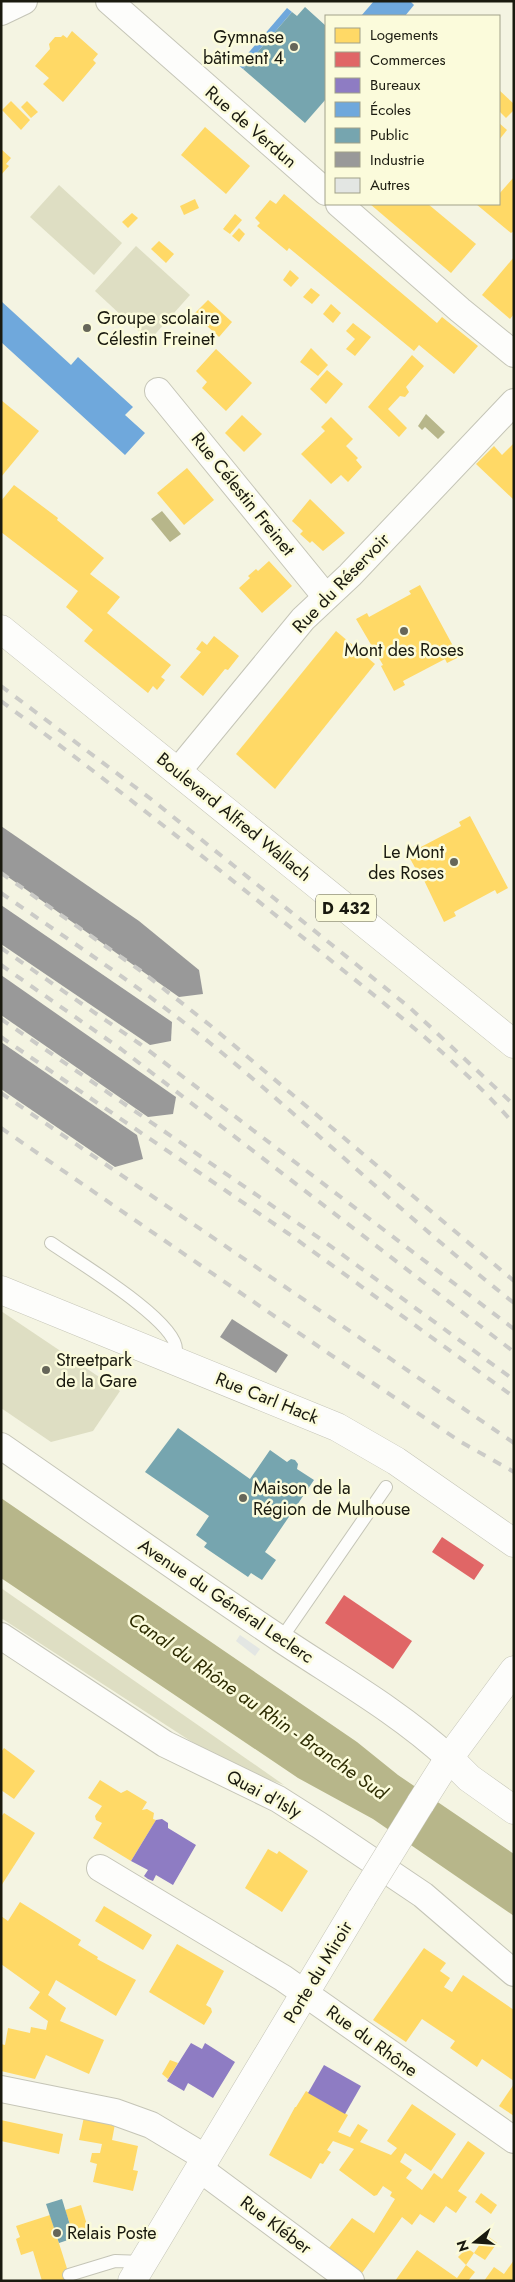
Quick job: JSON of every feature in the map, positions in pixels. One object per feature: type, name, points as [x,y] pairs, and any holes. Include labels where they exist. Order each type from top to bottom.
[{"type":"main road","name":"Boulevard Alfred Wallach","points":[[1,629],[514,1044]]},
{"type":"main road","name":"Rue Carl Hack","points":[[1,1290],[337,1426],[366,1442],[514,1543]]},
{"type":"main road","name":"Porte du Miroir","points":[[138,2271],[443,1767],[514,1670]]},
{"type":"main road","points":[[443,1767],[469,1778],[514,1810]]},
{"type":"street","points":[[1,12],[24,1]]},
{"type":"street","name":"Rue de Verdun","points":[[109,1],[325,191]]},
{"type":"street","points":[[340,205],[460,310],[514,354]]},
{"type":"street","name":"Rue Célestin Freinet","points":[[158,391],[326,597]]},
{"type":"street","name":"Rue du Réservoir","points":[[178,771],[303,619],[350,575],[514,402]]},
{"type":"street","name":"Avenue du Général Leclerc","points":[[1,1446],[281,1639],[423,1734],[443,1767]]},
{"type":"street","name":"Quai d'Isly","points":[[1,1636],[165,1744],[278,1799],[319,1825],[423,1895],[514,1973]]},
{"type":"street","name":"Rue du Rhône","points":[[100,1868],[305,1994],[514,2140]]},
{"type":"street","name":"Rue Kléber","points":[[1,2089],[116,2112],[151,2125],[203,2163],[351,2281]]},
{"type":"lane","points":[[50,1243],[155,1315],[175,1343],[176,1349],[173,1360]]},
{"type":"lane","points":[[281,1639],[386,1487]]},
{"type":"lane","points":[[69,2275],[116,2261],[138,2271]]},
{"type":"green space","points":[[59,185],[122,243],[94,275],[30,217]]},
{"type":"green space","points":[[136,246],[190,295],[149,341],[95,291]]},
{"type":"green space","name":"Streetpark de la Gare","points":[[1,1311],[120,1391],[93,1431],[51,1442],[1,1408]]},
{"type":"green space","points":[[1,1588],[284,1785],[226,1764],[1,1618]]},
{"type":"water","points":[[426,414],[445,432],[438,439],[425,427],[422,430],[418,426]]},
{"type":"water","points":[[162,511],[181,534],[170,542],[151,519]]},
{"type":"water","name":"Canal du Rhône au Rhin - Branche Sud","points":[[1,1498],[357,1742],[398,1775],[514,1854],[514,1916],[373,1819],[298,1778],[1,1578]]},
{"type":"building: Logements","points":[[72,31],[98,54],[93,60],[96,63],[63,102],[43,84],[49,78],[35,66],[50,49],[49,44],[55,37],[63,35],[67,38]]},
{"type":"building: Logements","points":[[500,91],[514,104],[514,110],[506,118],[500,112]]},
{"type":"building: Logements","points":[[11,101],[30,120],[21,130],[2,110]]},
{"type":"building: Logements","points":[[27,101],[38,112],[31,118],[21,107]]},
{"type":"building: Logements","points":[[500,124],[507,130],[500,139]]},
{"type":"building: Logements","points":[[205,127],[250,166],[226,194],[181,155]]},
{"type":"building: Logements","points":[[1,149],[11,158],[6,164],[9,166],[1,175]]},
{"type":"building: Logements","points":[[514,177],[514,231],[511,233],[477,205],[500,205],[500,193]]},
{"type":"building: Logements","points":[[284,194],[437,323],[442,317],[478,346],[454,374],[419,345],[414,351],[289,248],[287,251],[257,226],[260,223],[255,218],[270,200],[276,204]]},
{"type":"building: Logements","points":[[195,199],[199,208],[184,215],[180,206]]},
{"type":"building: Logements","points":[[371,205],[429,205],[476,244],[451,273]]},
{"type":"building: Logements","points":[[132,213],[138,218],[128,228],[122,222]]},
{"type":"building: Logements","points":[[235,214],[242,220],[230,234],[223,229]]},
{"type":"building: Logements","points":[[239,228],[245,234],[239,242],[232,236]]},
{"type":"building: Logements","points":[[159,241],[174,254],[166,263],[151,249]]},
{"type":"building: Logements","points":[[514,257],[514,314],[510,319],[482,295]]},
{"type":"building: Logements","points":[[290,270],[299,278],[291,287],[283,280]]},
{"type":"building: Logements","points":[[311,288],[320,295],[312,304],[303,297]]},
{"type":"building: Logements","points":[[208,300],[232,322],[219,337],[194,314]]},
{"type":"building: Logements","points":[[331,304],[341,313],[333,323],[323,314]]},
{"type":"building: Logements","points":[[353,323],[371,337],[355,356],[346,349],[355,339],[346,331]]},
{"type":"building: Logements","points":[[311,348],[328,365],[318,376],[300,362]]},
{"type":"building: Logements","points":[[216,349],[252,383],[226,411],[202,388],[207,382],[196,371]]},
{"type":"building: Logements","points":[[412,355],[424,366],[406,387],[409,392],[405,397],[400,396],[388,409],[407,428],[399,437],[368,407]]},
{"type":"building: Logements","points":[[327,370],[343,384],[326,404],[310,389]]},
{"type":"building: Logements","points":[[1,400],[39,431],[1,477]]},
{"type":"building: Logements","points":[[242,415],[262,434],[244,452],[225,433]]},
{"type":"building: Logements","points":[[331,417],[353,439],[346,446],[358,458],[356,460],[362,467],[348,482],[341,475],[331,484],[301,454],[325,431],[321,427]]},
{"type":"building: Logements","points":[[514,443],[514,500],[476,464],[494,446],[502,455]]},
{"type":"building: Logements","points":[[187,468],[214,500],[184,525],[157,493]]},
{"type":"building: Logements","points":[[14,485],[58,518],[57,520],[104,558],[90,574],[120,597],[107,613],[171,665],[161,677],[165,680],[157,690],[153,686],[148,693],[84,641],[93,630],[66,607],[78,591],[1,532],[1,501]]},
{"type":"building: Logements","points":[[310,499],[345,533],[323,551],[312,541],[310,543],[300,534],[303,531],[292,521]]},
{"type":"building: Logements","points":[[269,561],[292,586],[262,613],[239,588],[250,578],[248,576],[256,569],[258,571]]},
{"type":"building: Logements","name":"Mont des Roses","points":[[420,585],[459,657],[447,663],[445,659],[403,681],[405,685],[394,691],[381,666],[383,665],[356,619],[367,613],[369,617],[411,594],[409,591]]},
{"type":"building: Logements","points":[[336,631],[375,664],[275,789],[236,754]]},
{"type":"building: Logements","points":[[214,636],[239,656],[228,670],[225,669],[203,696],[180,677],[201,652],[196,649],[202,641],[207,645]]},
{"type":"building: Logements","name":"Le Mont des Roses","points":[[470,816],[508,888],[497,894],[495,890],[454,912],[456,916],[444,922],[421,874],[419,875],[406,851],[417,845],[419,848],[461,826],[459,822]]},
{"type":"building: Logements","points":[[4,1748],[35,1771],[14,1799],[1,1790],[1,1752]]},
{"type":"building: Logements","points":[[100,1780],[121,1793],[127,1790],[147,1802],[142,1810],[147,1809],[154,1813],[153,1819],[156,1820],[131,1861],[93,1838],[102,1823],[96,1820],[95,1816],[102,1806],[88,1798]]},
{"type":"building: Logements","points":[[4,1813],[35,1833],[1,1886],[1,1817]]},
{"type":"building: Logements","points":[[268,1849],[277,1854],[279,1851],[308,1871],[282,1912],[245,1888]]},
{"type":"building: Logements","points":[[20,1902],[81,1940],[78,1945],[98,1957],[97,1959],[136,1980],[116,2016],[56,1980],[48,1995],[66,2008],[60,2021],[104,2040],[89,2074],[46,2055],[35,2079],[1,2071],[1,2044],[5,2045],[8,2028],[30,2033],[31,2027],[46,2030],[48,2021],[29,2008],[40,1992],[1,1964],[1,1916],[8,1921]]},
{"type":"building: Logements","points":[[104,1906],[152,1935],[143,1950],[95,1921]]},
{"type":"building: Logements","points":[[177,1944],[224,1971],[206,2005],[211,2008],[212,2012],[204,2025],[149,1992]]},
{"type":"building: Logements","points":[[424,1948],[446,1963],[440,1971],[450,1978],[444,1987],[452,1992],[463,1975],[514,2010],[514,2081],[482,2059],[477,2067],[450,2048],[455,2041],[422,2019],[406,2042],[373,2020]]},
{"type":"building: Logements","points":[[170,2060],[178,2063],[168,2079],[162,2074]]},
{"type":"building: Logements","points":[[514,2084],[514,2116],[499,2106]]},
{"type":"building: Logements","points":[[306,2091],[348,2115],[338,2132],[350,2137],[358,2124],[368,2130],[360,2142],[391,2155],[397,2148],[387,2141],[412,2104],[456,2134],[431,2171],[405,2153],[400,2162],[412,2170],[406,2178],[422,2190],[434,2173],[442,2179],[468,2141],[485,2153],[458,2191],[467,2197],[456,2213],[446,2206],[434,2223],[420,2214],[412,2225],[402,2217],[362,2273],[329,2248],[352,2218],[374,2233],[395,2199],[390,2196],[392,2192],[383,2186],[377,2195],[374,2196],[339,2170],[354,2149],[333,2141],[327,2150],[331,2152],[323,2164],[320,2163],[311,2179],[269,2155],[295,2107]]},
{"type":"building: Logements","points":[[84,2117],[115,2124],[112,2140],[138,2146],[133,2170],[138,2171],[133,2191],[93,2182],[97,2164],[90,2162],[92,2153],[100,2153],[102,2144],[79,2140]]},
{"type":"building: Logements","points":[[1,2120],[63,2134],[59,2154],[1,2141]]},
{"type":"building: Logements","points":[[481,2193],[497,2205],[491,2214],[475,2202]]},
{"type":"building: Logements","points":[[81,2205],[90,2235],[75,2239],[65,2210]]},
{"type":"building: Logements","points":[[50,2215],[71,2281],[42,2281],[33,2251],[21,2255],[16,2239],[20,2237],[16,2226]]},
{"type":"building: Logements","points":[[486,2235],[497,2243],[485,2260],[474,2253]]},
{"type":"building: Logements","points":[[467,2248],[474,2253],[466,2265],[458,2257]]},
{"type":"building: Logements","points":[[417,2250],[457,2278],[466,2265],[475,2272],[468,2281],[395,2281]]},
{"type":"building: Logements","points":[[514,2260],[514,2281],[484,2281],[494,2267],[504,2274]]},
{"type":"building: Commerces","points":[[442,1537],[484,1565],[474,1580],[432,1552]]},
{"type":"building: Commerces","points":[[344,1595],[412,1641],[393,1669],[325,1623]]},
{"type":"building: Bureaux","points":[[162,1819],[168,1823],[168,1828],[196,1845],[173,1885],[156,1875],[153,1881],[148,1879],[144,1876],[148,1870],[131,1861],[156,1820]]},
{"type":"building: Bureaux","points":[[191,2043],[202,2049],[205,2043],[235,2062],[213,2098],[188,2083],[184,2091],[167,2081]]},
{"type":"building: Bureaux","points":[[324,2065],[361,2086],[345,2114],[308,2093]]},
{"type":"building: Écoles","points":[[374,1],[410,1],[414,5],[406,15],[362,15]]},
{"type":"building: Écoles","points":[[287,8],[292,12],[243,69],[238,65]]},
{"type":"building: Écoles","points":[[1,301],[71,365],[78,357],[133,407],[125,415],[145,433],[125,455],[1,342]]},
{"type":"building: Public","name":"Gymnase bâtiment 4","points":[[305,7],[325,25],[325,100],[305,123],[243,69],[292,12],[297,16]]},
{"type":"building: Public","name":"Maison de la Région de Mulhouse","points":[[178,1428],[250,1479],[270,1450],[287,1462],[291,1459],[295,1460],[298,1464],[297,1469],[314,1480],[265,1552],[276,1560],[262,1580],[251,1573],[248,1577],[204,1547],[207,1543],[196,1535],[209,1516],[145,1472]]},
{"type":"building: Public","points":[[62,2199],[74,2238],[59,2243],[46,2204]]},
{"type":"building: Industrie","points":[[1,826],[139,921],[199,970],[203,994],[179,997],[1,872]]},
{"type":"building: Industrie","points":[[1,905],[172,1022],[171,1041],[150,1045],[1,944]]},
{"type":"building: Industrie","points":[[1,975],[176,1097],[173,1114],[148,1117],[1,1015]]},
{"type":"building: Industrie","points":[[1,1042],[137,1135],[143,1159],[115,1167],[1,1089]]},
{"type":"building: Industrie","points":[[232,1319],[288,1355],[276,1373],[220,1337]]},
{"type":"building: Autres","points":[[240,1635],[260,1649],[255,1656],[236,1641]]},
{"type":"railway","points":[[1,686],[151,799],[409,1007],[514,1105]]},
{"type":"railway","points":[[1,701],[247,892],[400,1017],[471,1079],[514,1124]]},
{"type":"railway","points":[[1,873],[141,971],[211,1026],[514,1281]]},
{"type":"railway","points":[[1,893],[185,1023],[514,1303]]},
{"type":"railway","points":[[1,948],[140,1044],[514,1329]]},
{"type":"railway","points":[[1,965],[121,1049],[514,1352]]},
{"type":"railway","points":[[1,1019],[325,1242],[514,1380]]},
{"type":"railway","points":[[1,1037],[289,1234],[514,1397]]},
{"type":"railway","points":[[1,1093],[514,1443]]},
{"type":"railway","points":[[1,1128],[328,1353],[461,1442],[514,1472]]},
{"type":"place","name":"Gymnase bâtiment 4","points":[[294,47]]},
{"type":"place","name":"Groupe scolaire Célestin Freinet","points":[[87,328]]},
{"type":"place","name":"Mont des Roses","points":[[404,631]]},
{"type":"place","name":"Le Mont des Roses","points":[[454,862]]},
{"type":"place","name":"Streetpark de la Gare","points":[[46,1370]]},
{"type":"place","name":"Maison de la Région de Mulhouse","points":[[243,1498]]},
{"type":"place","name":"Relais Poste","points":[[57,2233]]}]
